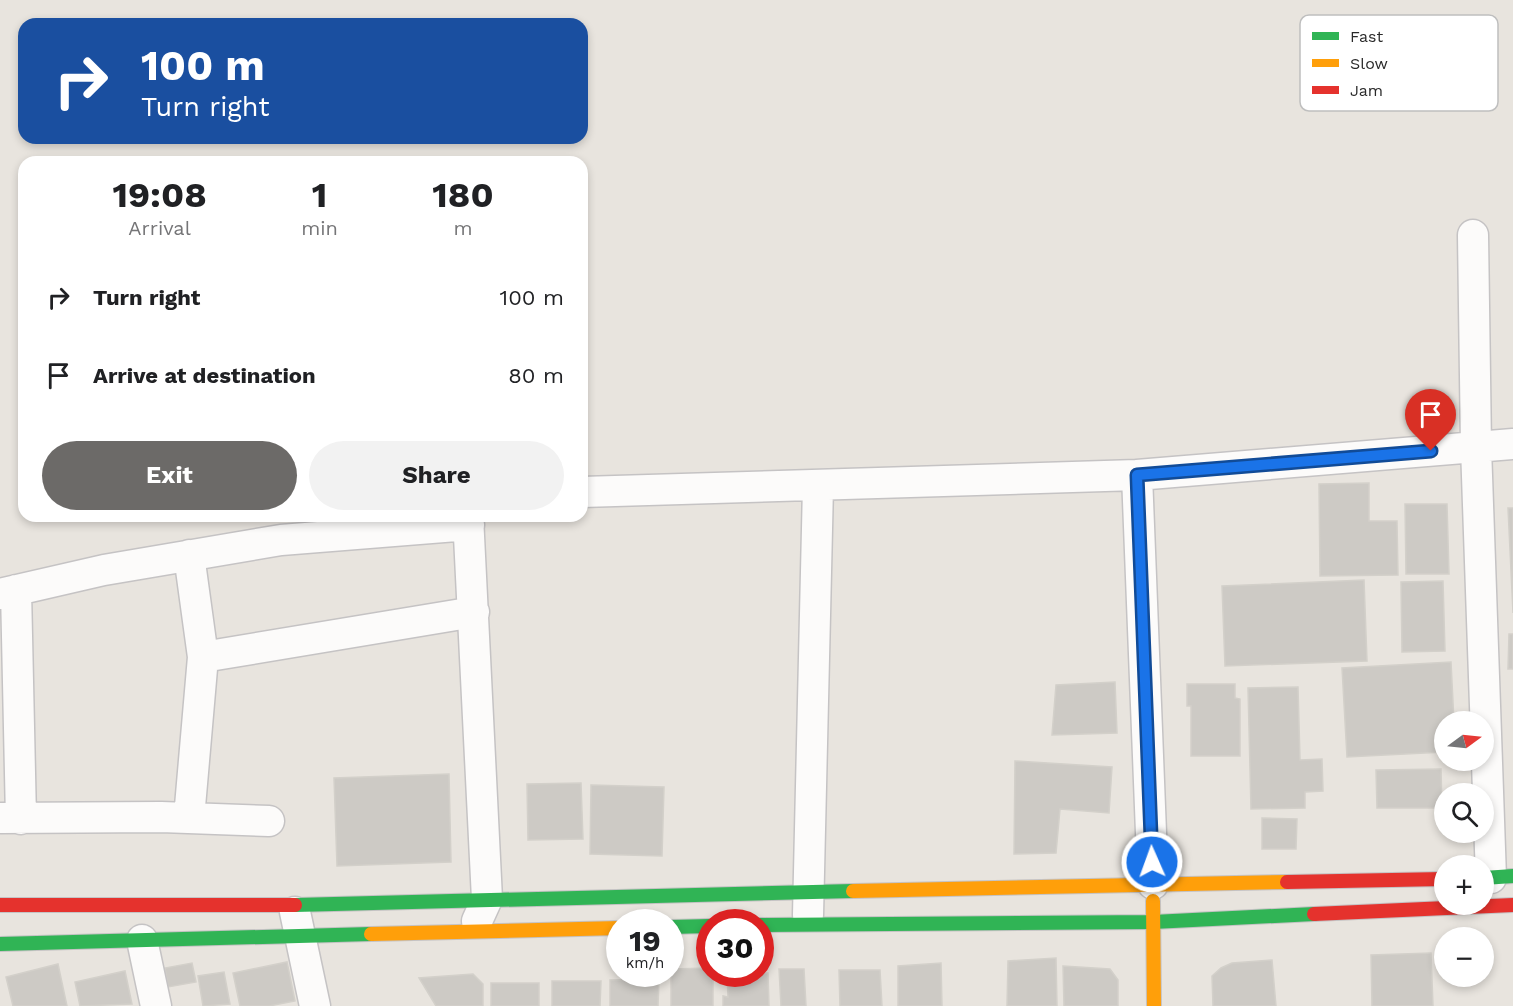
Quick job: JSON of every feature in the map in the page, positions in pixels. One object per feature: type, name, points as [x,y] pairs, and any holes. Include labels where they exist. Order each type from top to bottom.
[{"type":"street","points":[[1473,235],[1476,447],[1496,877]]},
{"type":"street","points":[[588,492],[1137,475],[1513,444]]},
{"type":"street","points":[[1137,475],[1153,884],[1154,1006]]},
{"type":"street","points":[[808,924],[818,486]]},
{"type":"street","points":[[269,821],[189,818],[10,819],[8,592],[104,570],[280,540],[449,522]]},
{"type":"street","points":[[468,522],[487,899],[472,931]]},
{"type":"street","points":[[189,555],[203,657],[189,818]]},
{"type":"street","points":[[203,657],[474,612]]},
{"type":"street","points":[[0,905],[355,904],[487,899],[1434,879]]},
{"type":"street","points":[[293,903],[315,1006]]},
{"type":"street","points":[[774,925],[1154,922],[1513,905]]},
{"type":"street","points":[[0,944],[606,928]]},
{"type":"street","points":[[142,940],[156,1006]]},
{"type":"building","points":[[1369,483],[1369,521],[1397,521],[1398,575],[1320,576],[1319,484]]},
{"type":"building","points":[[1405,504],[1447,504],[1449,574],[1406,574]]},
{"type":"building","points":[[1508,508],[1513,508],[1513,613]]},
{"type":"building","points":[[1364,580],[1367,661],[1225,666],[1222,586]]},
{"type":"building","points":[[1443,581],[1445,651],[1402,652],[1401,582]]},
{"type":"building","points":[[1509,634],[1513,634],[1513,669],[1508,669]]},
{"type":"building","points":[[1451,662],[1453,711],[1434,711],[1434,753],[1347,757],[1342,668]]},
{"type":"building","points":[[1115,682],[1117,733],[1052,735],[1056,685]]},
{"type":"building","points":[[1187,684],[1235,684],[1235,698],[1240,699],[1240,756],[1191,756],[1191,706],[1187,706]]},
{"type":"building","points":[[1298,687],[1300,760],[1322,759],[1323,791],[1305,792],[1305,808],[1251,809],[1248,688]]},
{"type":"building","points":[[1015,761],[1112,767],[1109,813],[1060,809],[1056,853],[1014,854]]},
{"type":"building","points":[[1376,770],[1441,771],[1441,783],[1434,783],[1434,808],[1377,808]]},
{"type":"building","points":[[449,774],[451,862],[337,866],[334,778]]},
{"type":"building","points":[[581,783],[583,839],[528,840],[527,784]]},
{"type":"building","points":[[591,785],[664,787],[662,856],[590,854]]},
{"type":"building","points":[[1262,818],[1297,819],[1296,849],[1262,849]]},
{"type":"building","points":[[1431,953],[1433,1006],[1372,1006],[1371,955]]},
{"type":"building","points":[[1056,958],[1057,1006],[1007,1006],[1008,961]]},
{"type":"building","points":[[1272,960],[1276,1006],[1213,1006],[1212,976],[1221,968],[1232,963]]},
{"type":"building","points":[[287,962],[295,1001],[269,1006],[240,1006],[233,973]]},
{"type":"building","points":[[192,963],[196,982],[168,987],[165,968]]},
{"type":"building","points":[[941,963],[942,1006],[898,1006],[898,966]]},
{"type":"building","points":[[58,964],[67,1006],[13,1006],[6,977]]},
{"type":"building","points":[[1063,966],[1110,969],[1118,980],[1118,1006],[1064,1006]]},
{"type":"building","points":[[696,968],[696,987],[713,987],[713,1006],[671,1006],[671,987],[684,987],[684,969]]},
{"type":"building","points":[[779,969],[804,969],[806,1006],[781,1006]]},
{"type":"building","points":[[839,970],[880,970],[882,1006],[840,1006]]},
{"type":"building","points":[[125,971],[132,1004],[80,1006],[75,982]]},
{"type":"building","points":[[224,972],[230,1004],[203,1006],[198,976]]},
{"type":"building","points":[[473,974],[483,984],[483,1006],[436,1006],[419,978]]},
{"type":"building","points":[[552,981],[601,981],[600,1006],[552,1006]]},
{"type":"building","points":[[491,983],[539,983],[539,1006],[491,1006]]},
{"type":"building","points":[[610,987],[659,987],[658,1006],[610,1006]]},
{"type":"building","points":[[728,987],[768,987],[769,1006],[723,1006],[723,996],[728,997]]},
{"type":"traffic: fast","points":[[1494,877],[1513,876]]},
{"type":"traffic: fast","points":[[295,905],[853,891]]},
{"type":"traffic: fast","points":[[774,925],[1153,922],[1314,914]]},
{"type":"traffic: fast","points":[[684,927],[696,926]]},
{"type":"traffic: fast","points":[[0,944],[371,934]]},
{"type":"traffic: slow","points":[[853,891],[1287,882]]},
{"type":"traffic: slow","points":[[1153,901],[1154,1006]]},
{"type":"traffic: slow","points":[[371,934],[606,928]]},
{"type":"traffic: jam","points":[[1287,882],[1434,879]]},
{"type":"traffic: jam","points":[[0,905],[295,905]]},
{"type":"traffic: jam","points":[[1314,914],[1513,905]]},
{"type":"route","points":[[1152,862],[1137,475],[1431,451]]}]
